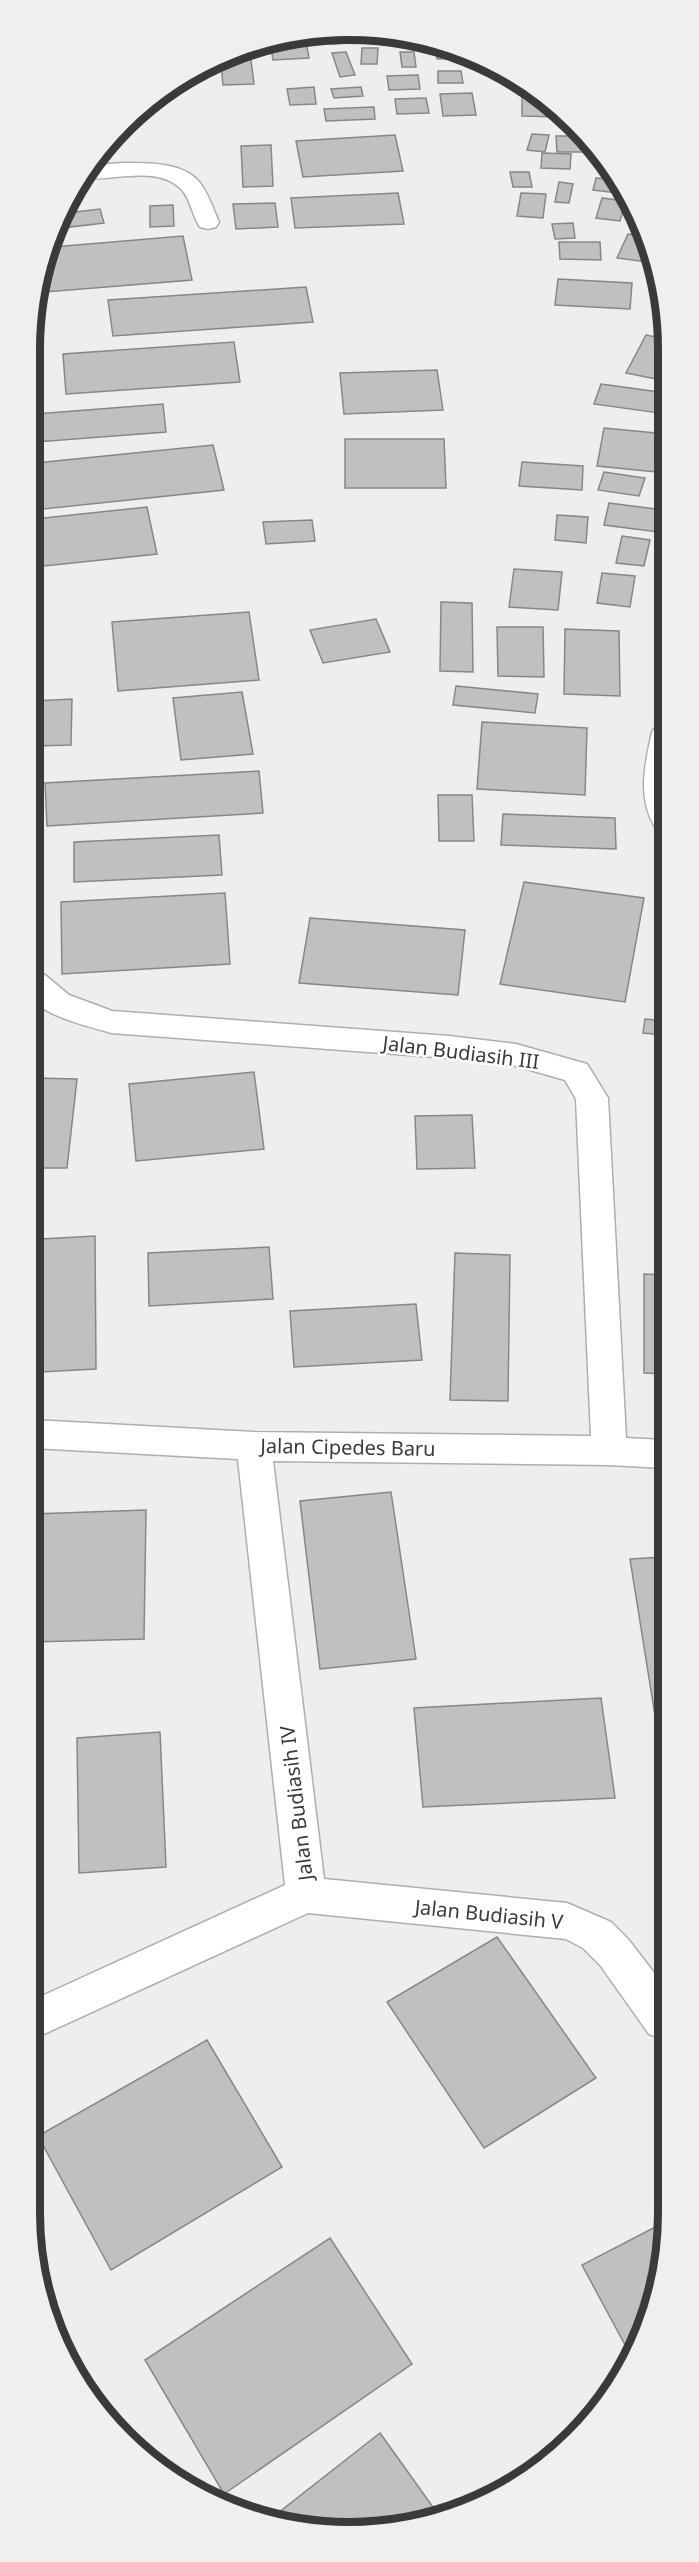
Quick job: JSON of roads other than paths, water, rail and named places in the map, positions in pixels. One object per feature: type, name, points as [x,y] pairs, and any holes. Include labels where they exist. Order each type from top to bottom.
[{"type":"street","points":[[97,172],[151,170],[176,175],[191,185],[208,222]]},
{"type":"street","name":"Jalan Budiasih III","points":[[40,991],[64,1006],[111,1022],[449,1047],[516,1055],[576,1072],[592,1098],[609,1450]]},
{"type":"street","name":"Jalan Cipedes Baru","points":[[40,1434],[254,1446],[609,1450],[658,1454]]},
{"type":"street","name":"Jalan Budiasih IV","points":[[40,2017],[306,1895],[254,1446]]},
{"type":"street","name":"Jalan Budiasih V","points":[[306,1895],[567,1921],[597,1936],[651,2000],[658,2012]]}]
